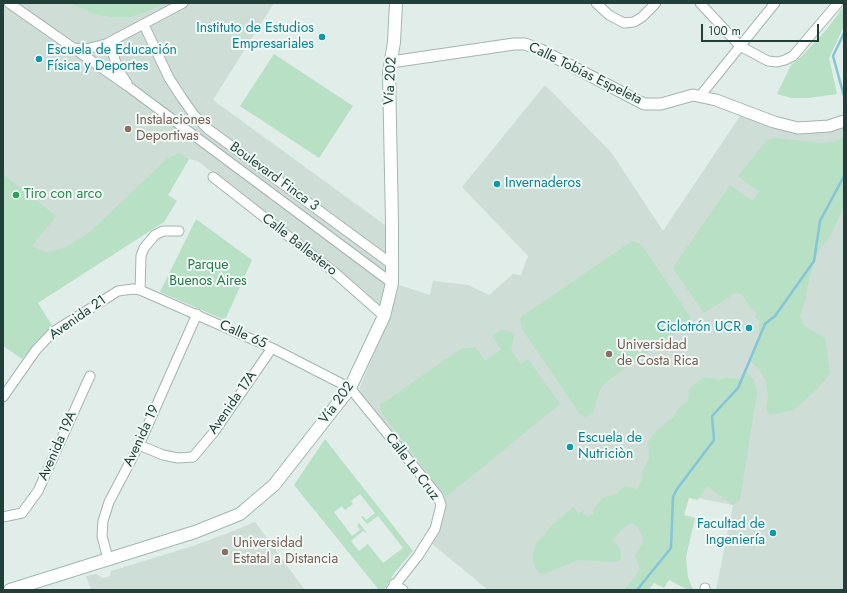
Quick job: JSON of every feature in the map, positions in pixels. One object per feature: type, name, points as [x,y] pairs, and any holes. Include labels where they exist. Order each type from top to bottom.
[{"type":"main road","name":"Vía 202","points":[[10,590],[195,532],[240,514],[274,485],[350,388],[384,316],[392,283],[393,265],[389,92],[396,3]]},
{"type":"street","name":"Boulevard Finca 3","points":[[9,3],[132,90],[392,283]]},
{"type":"street","points":[[72,47],[86,49],[108,43],[183,3]]},
{"type":"street","points":[[596,3],[608,15],[624,22],[634,22],[642,17],[656,3]]},
{"type":"street","points":[[700,3],[740,46],[768,61],[777,62],[785,60],[800,49],[838,3]]},
{"type":"street","points":[[700,96],[775,3]]},
{"type":"street","name":"Boulevard Finca 3","points":[[144,25],[182,98],[194,115],[208,129],[393,265]]},
{"type":"street","name":"Boulevard Finca 3","points":[[108,43],[119,71],[132,90]]},
{"type":"street","name":"Calle Tobías Espeleta","points":[[391,62],[514,44],[525,44],[541,50],[644,104],[654,105],[688,95],[700,96],[744,110],[774,122],[798,128],[829,126],[844,121]]},
{"type":"street","name":"Calle Ballestero","points":[[213,177],[334,272],[384,316]]},
{"type":"street","points":[[137,289],[141,256],[144,248],[155,235],[163,231],[179,231]]},
{"type":"street","name":"Calle 65","points":[[137,289],[272,348],[350,388]]},
{"type":"street","name":"Avenida 21","points":[[3,398],[36,350],[53,332],[118,291],[137,289]]},
{"type":"street","name":"Avenida 19","points":[[108,560],[102,536],[103,521],[109,502],[139,445],[197,314]]},
{"type":"street","name":"Avenida 17A","points":[[139,445],[163,455],[178,458],[193,457],[214,432],[272,348]]},
{"type":"street","name":"Avenida 19A","points":[[3,517],[22,514],[38,491],[90,376]]},
{"type":"street","name":"Calle La Cruz","points":[[350,388],[438,496],[441,505],[435,529],[429,542],[392,587]]},
{"type":"street","points":[[392,587],[403,590]]},
{"type":"shaded area","name":"Instalaciones Deportivas","points":[[3,3],[274,3],[213,100],[389,228],[387,283],[381,309],[198,161],[189,159],[170,191],[3,285]]},
{"type":"shaded area","name":"Universidad de Costa Rica","points":[[545,85],[611,152],[663,231],[744,110],[798,128],[844,121],[844,590],[716,590],[733,505],[675,494],[637,590],[488,590],[431,543],[444,504],[358,392],[389,316],[396,284],[430,295],[433,281],[468,285],[489,295],[513,274],[521,275],[528,256],[462,187]]},
{"type":"shaded area","name":"Universidad Estatal a Distancia","points":[[255,522],[305,590],[91,590],[86,576],[96,574],[103,578],[107,577],[110,576],[111,571],[196,545]]},
{"type":"green space","points":[[70,3],[165,3],[144,13],[129,17],[113,17],[97,15]]},
{"type":"green space","points":[[844,6],[844,26],[829,58],[837,94],[808,98],[791,98],[777,94],[791,65],[802,56],[827,29]]},
{"type":"green space","points":[[274,54],[353,106],[319,158],[240,106]]},
{"type":"green space","points":[[844,137],[844,207],[829,238],[819,250],[810,275],[805,301],[800,315],[802,323],[805,326],[825,338],[830,374],[816,390],[794,410],[770,415],[766,408],[768,396],[766,381],[759,369],[749,360],[759,335],[759,321],[755,316],[757,315],[755,310],[750,308],[742,294],[735,293],[704,313],[674,270],[674,266],[730,185],[752,201],[759,192],[738,176],[768,139],[776,138],[822,143],[834,142]]},
{"type":"green space","points":[[179,153],[189,159],[168,195],[177,201],[164,222],[38,303],[53,327],[22,359],[3,346],[3,174],[56,216],[32,246],[47,253],[65,248],[90,232],[167,159]]},
{"type":"green space","name":"Parque Buenos Aires","points":[[196,219],[252,260],[225,320],[160,292]]},
{"type":"green space","points":[[632,241],[639,243],[643,247],[691,318],[688,324],[607,381],[600,389],[593,412],[585,417],[580,414],[522,329],[520,320],[522,316]]},
{"type":"green space","points":[[502,330],[511,332],[514,337],[511,350],[521,364],[528,359],[560,404],[446,497],[382,413],[380,405],[461,349],[475,347],[485,361],[501,350],[492,335]]},
{"type":"green space","points":[[745,371],[754,380],[757,393],[740,500],[733,505],[707,486],[698,500],[689,498],[684,515],[695,518],[686,557],[688,577],[693,590],[688,590],[669,580],[664,588],[654,583],[649,590],[624,590],[640,570],[635,556],[643,542],[642,536],[638,527],[632,523],[621,530],[612,541],[617,544],[621,551],[621,559],[617,562],[578,560],[547,573],[543,574],[538,572],[534,565],[532,555],[537,542],[545,535],[547,530],[573,507],[579,513],[584,509],[583,514],[586,516],[593,515],[595,508],[602,498],[616,494],[626,486],[637,489],[642,480],[642,472],[649,458],[648,442],[657,430],[673,418],[678,409],[688,401],[689,388],[705,377],[718,380],[726,378],[741,379]]},
{"type":"green space","points":[[325,439],[413,551],[395,572],[384,590],[379,590],[294,485]],"holes":[[[360,494],[375,513],[366,520],[363,516],[361,517],[367,524],[378,516],[403,548],[383,563],[368,544],[359,551],[351,541],[363,531],[367,533],[359,523],[357,525],[360,530],[352,536],[334,512],[342,506],[345,510],[353,504],[351,501]]]},
{"type":"waterway","points":[[844,33],[833,56],[844,96]]},
{"type":"waterway","points":[[637,590],[671,548],[673,497],[677,489],[714,440],[712,416],[738,388],[765,324],[775,316],[814,261],[820,221],[844,176]]},
{"type":"place","name":"Instituto de Estudios Empresariales","points":[[322,37]]},
{"type":"place","name":"Escuela de Educación Física y Deportes","points":[[39,59]]},
{"type":"place","name":"Instalaciones Deportivas","points":[[128,129]]},
{"type":"place","name":"Invernaderos","points":[[497,184]]},
{"type":"place","name":"Tiro con arco","points":[[16,195]]},
{"type":"place","name":"Ciclotrón UCR","points":[[749,328]]},
{"type":"place","name":"Universidad de Costa Rica","points":[[609,354]]},
{"type":"place","name":"Escuela de Nutriciòn","points":[[570,447]]},
{"type":"place","name":"Facultad de Ingeniería","points":[[773,533]]},
{"type":"place","name":"Universidad Estatal a Distancia","points":[[225,552]]}]
